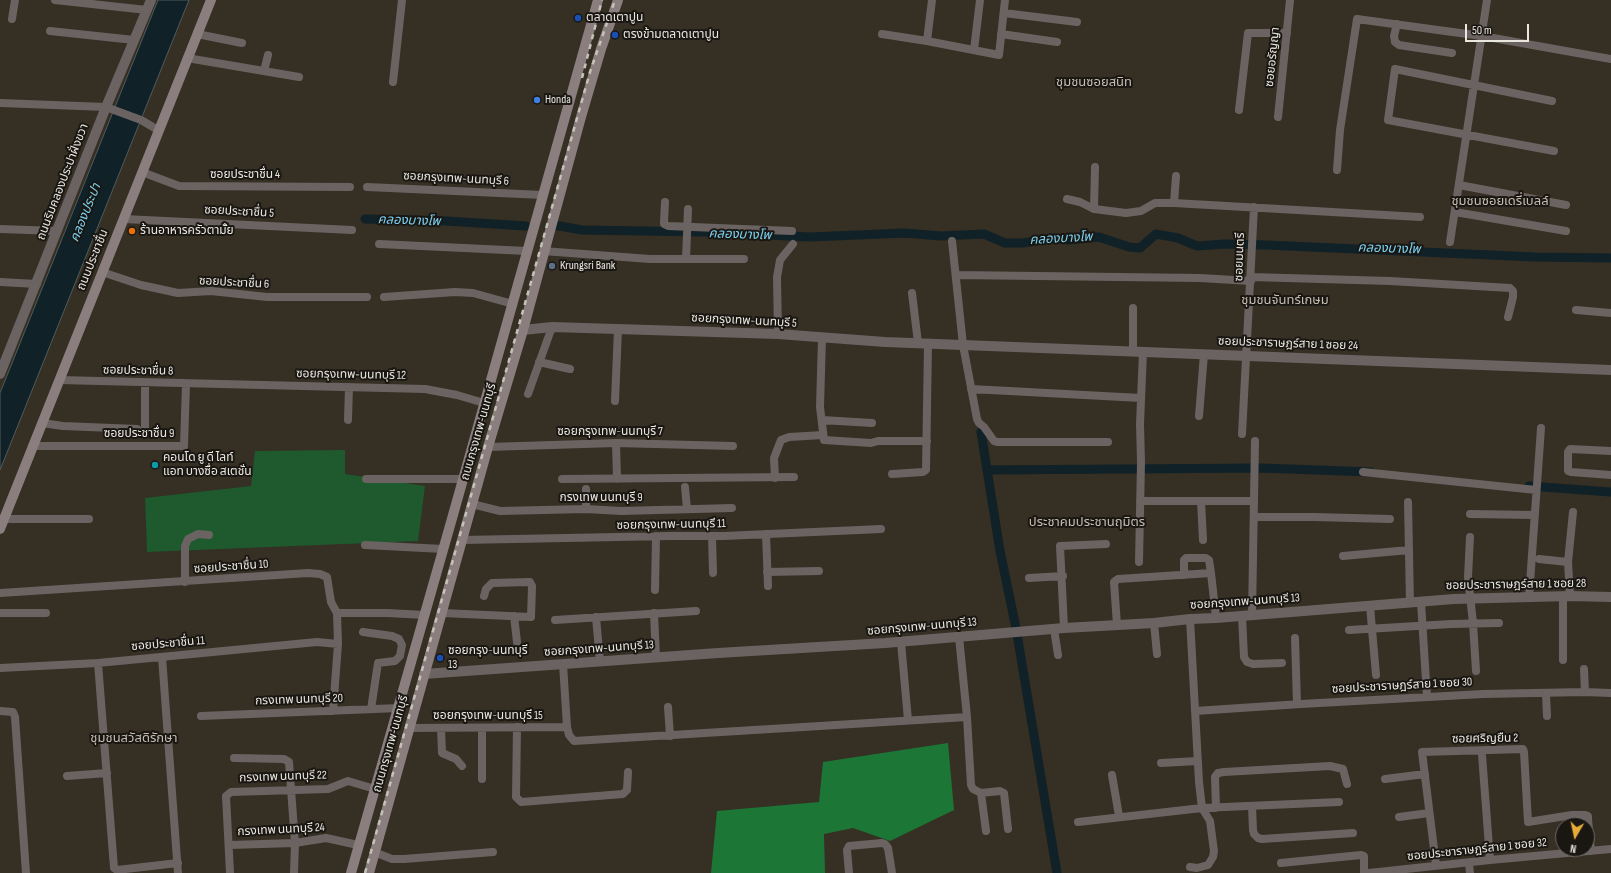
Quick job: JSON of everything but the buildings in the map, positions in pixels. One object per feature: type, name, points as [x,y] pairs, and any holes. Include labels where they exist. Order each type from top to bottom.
[{"type":"main road","name":"ถนนประชาชื่น","points":[[0,529],[210,0]]},
{"type":"main road","name":"ถนนกรุงเทพ-นนทบุรี","points":[[351,873],[513,304],[596,0]]},
{"type":"main road","name":"ถนนกรุงเทพ-นนทบุรี","points":[[369,873],[488,447],[523,330],[581,117],[601,49],[618,0]]},
{"type":"main road","points":[[527,251],[543,254]]},
{"type":"main road","points":[[409,671],[424,674]]},
{"type":"street","points":[[12,19],[15,0]]},
{"type":"street","points":[[55,0],[147,10]]},
{"type":"street","name":"ถนนริมคลองประปาฝั่งขวา","points":[[0,374],[2,363],[37,284],[57,231],[110,108],[134,40],[151,0]]},
{"type":"street","points":[[393,82],[402,0]]},
{"type":"street","points":[[927,41],[932,0]]},
{"type":"street","points":[[974,50],[980,0]]},
{"type":"street","points":[[882,34],[999,55],[1005,0]]},
{"type":"street","name":"ซอยอรัญญา","points":[[1278,117],[1290,0]]},
{"type":"street","points":[[1450,242],[1487,0]]},
{"type":"street","points":[[1004,13],[1077,22]]},
{"type":"street","points":[[1337,170],[1340,130],[1356,19],[1482,36],[1611,58]]},
{"type":"street","points":[[1397,24],[1394,36],[1395,42],[1399,45],[1452,53]]},
{"type":"street","points":[[50,31],[134,40]]},
{"type":"street","points":[[1240,110],[1248,32],[1287,33]]},
{"type":"street","points":[[197,34],[242,43]]},
{"type":"street","points":[[1001,34],[1057,42]]},
{"type":"street","points":[[264,72],[268,55]]},
{"type":"street","points":[[187,58],[299,77]]},
{"type":"street","points":[[1552,101],[1395,69],[1388,120],[1554,151]]},
{"type":"street","points":[[0,103],[110,108],[141,120],[158,130]]},
{"type":"street","points":[[1094,209],[1095,167]]},
{"type":"street","name":"ซอยประชาชื่น 4","points":[[142,172],[179,186],[350,187]]},
{"type":"street","points":[[1174,203],[1176,176]]},
{"type":"street","points":[[1459,185],[1566,204]]},
{"type":"street","name":"ซอยกรุงเทพ-นนทบุรี 6","points":[[367,188],[543,195]]},
{"type":"street","points":[[1067,199],[1080,202],[1094,209],[1105,211],[1136,212],[1155,203],[1174,203],[1420,217]]},
{"type":"street","points":[[665,202],[664,224],[668,226],[688,230],[792,230]]},
{"type":"street","name":"ซอยมนตรี","points":[[1242,434],[1254,207]]},
{"type":"street","points":[[686,259],[688,209]]},
{"type":"street","points":[[1455,212],[1566,231]]},
{"type":"street","name":"ซอยประชาชื่น 5","points":[[124,219],[352,230]]},
{"type":"street","points":[[0,229],[57,231]]},
{"type":"street","points":[[952,241],[963,345],[977,419],[994,441],[1108,442]]},
{"type":"street","points":[[379,244],[527,251]]},
{"type":"street","points":[[778,334],[778,277],[780,260],[793,244]]},
{"type":"street","points":[[543,254],[650,259],[744,259]]},
{"type":"street","name":"ซอยประชาชื่น 6","points":[[102,272],[140,285],[178,293],[211,291],[267,297],[367,297]]},
{"type":"street","points":[[956,275],[1390,281],[1510,288],[1513,291],[1513,297],[1508,317]]},
{"type":"street","points":[[0,282],[37,284]]},
{"type":"street","points":[[384,297],[455,292],[473,294],[513,304]]},
{"type":"street","points":[[892,474],[925,471],[926,468],[927,441],[931,414],[923,344],[912,293]]},
{"type":"street","points":[[1133,308],[1141,398],[1139,562]]},
{"type":"street","points":[[1576,310],[1611,313]]},
{"type":"street","points":[[528,394],[552,327]]},
{"type":"street","name":"ซอยกรุงเทพ-นนทบุรี 5","points":[[523,330],[552,327],[778,334],[822,338],[963,345]]},
{"type":"street","points":[[615,401],[618,329]]},
{"type":"street","points":[[822,338],[820,407],[825,441],[874,443],[884,441],[927,441]]},
{"type":"street","name":"ซอยประชาราษฎร์สาย 1 ซอย 24","points":[[963,345],[1611,370]]},
{"type":"street","points":[[1199,416],[1204,354]]},
{"type":"street","points":[[539,362],[570,368]]},
{"type":"street","name":"ซอยประชาชื่น 8","points":[[59,380],[216,384]]},
{"type":"street","points":[[42,423],[63,426],[141,430],[145,383]]},
{"type":"street","name":"ซอยประชาชื่น 9","points":[[32,446],[184,446],[186,384]]},
{"type":"street","name":"ซอยกรุงเทพ-นนทบุรี 12","points":[[216,384],[425,389],[457,395],[484,403]]},
{"type":"street","points":[[348,420],[349,387]]},
{"type":"street","points":[[971,389],[1141,398]]},
{"type":"street","points":[[822,420],[872,423]]},
{"type":"street","points":[[1528,597],[1541,428]]},
{"type":"street","points":[[775,478],[774,458],[781,440],[789,437],[823,435]]},
{"type":"street","points":[[1255,441],[1253,501],[1254,517],[1244,658],[1247,662],[1253,664],[1282,663]]},
{"type":"street","points":[[616,443],[617,479]]},
{"type":"street","name":"ซอยกรุงเทพ-นนทบุรี 7","points":[[488,447],[616,443],[733,446]]},
{"type":"street","points":[[1611,451],[1570,449],[1568,452],[1568,471],[1611,475]]},
{"type":"street","points":[[1363,472],[1536,486]]},
{"type":"street","points":[[562,479],[794,477]]},
{"type":"street","points":[[366,479],[463,479]]},
{"type":"street","points":[[685,486],[686,509]]},
{"type":"street","points":[[586,489],[586,509]]},
{"type":"street","points":[[1140,501],[1253,501]]},
{"type":"street","points":[[1201,501],[1203,540]]},
{"type":"street","points":[[1408,502],[1410,603]]},
{"type":"street","name":"กรงเทพ นนทบุรี 9","points":[[472,504],[500,511],[586,509],[621,511],[732,508]]},
{"type":"street","points":[[1563,660],[1568,562],[1573,512]]},
{"type":"street","points":[[1470,514],[1534,516]]},
{"type":"street","points":[[1254,517],[1314,516],[1390,519]]},
{"type":"street","points":[[4,519],[89,519]]},
{"type":"street","name":"ซอยกรุงเทพ-นนทบุรี 11","points":[[462,540],[712,536],[881,529]]},
{"type":"street","points":[[185,582],[184,546],[188,539],[198,534],[209,535]]},
{"type":"street","points":[[766,534],[768,586]]},
{"type":"street","points":[[655,590],[656,536]]},
{"type":"street","points":[[712,536],[713,573]]},
{"type":"street","points":[[1470,537],[1468,577],[1471,598],[1476,671]]},
{"type":"street","points":[[1064,628],[1060,546],[1106,544]]},
{"type":"street","points":[[364,545],[443,549]]},
{"type":"street","points":[[1343,556],[1409,550]]},
{"type":"street","points":[[1184,574],[1184,560],[1186,558],[1206,558],[1209,560],[1216,618]]},
{"type":"street","points":[[1539,559],[1568,562]]},
{"type":"street","points":[[767,572],[819,571]]},
{"type":"street","name":"ซอยประชาชื่น 10","points":[[0,593],[308,573],[320,574],[327,577],[331,602],[337,613],[338,644],[333,711]]},
{"type":"street","points":[[1117,625],[1115,580],[1211,573]]},
{"type":"street","points":[[1029,578],[1062,576]]},
{"type":"street","points":[[442,613],[531,617],[532,592],[530,582],[492,583],[486,589],[484,596]]},
{"type":"street","name":"ซอยประชาราษฎร์สาย 1 ซอย 28","points":[[1422,602],[1471,598],[1566,596],[1611,597]]},
{"type":"street","points":[[1422,602],[1427,697]]},
{"type":"street","name":"ซอยกรุงเทพ-นนทบุรี 13","points":[[424,674],[901,642],[1064,628],[1154,623],[1190,618],[1216,618],[1422,602]]},
{"type":"street","points":[[1370,606],[1376,675]]},
{"type":"street","points":[[555,620],[696,611]]},
{"type":"street","points":[[337,613],[387,612],[425,615]]},
{"type":"street","points":[[0,613],[46,613]]},
{"type":"street","points":[[654,613],[656,658]]},
{"type":"street","points":[[514,616],[517,642]]},
{"type":"street","points":[[596,617],[600,662]]},
{"type":"street","points":[[1190,618],[1196,711],[1197,761],[1202,808],[1210,821],[1213,857],[1208,865],[1197,868],[1190,867]]},
{"type":"street","points":[[1154,623],[1157,654]]},
{"type":"street","points":[[1348,630],[1473,623],[1499,623]]},
{"type":"street","points":[[1054,629],[1058,655]]},
{"type":"street","points":[[363,632],[399,638],[402,645],[400,656],[395,661],[378,663],[371,709]]},
{"type":"street","points":[[959,637],[967,717],[971,784],[973,789],[981,793],[1000,791],[1004,793],[1008,829]]},
{"type":"street","points":[[1295,638],[1297,704]]},
{"type":"street","name":"ซอยประชาชื่น 11","points":[[0,668],[98,663],[317,642],[338,644]]},
{"type":"street","points":[[901,642],[908,720]]},
{"type":"street","points":[[162,657],[178,873]]},
{"type":"street","points":[[98,663],[114,868],[117,870],[178,864]]},
{"type":"street","points":[[563,664],[567,727],[569,735],[574,741],[967,717]]},
{"type":"street","points":[[1584,669],[1585,692]]},
{"type":"street","name":"ซอยประชาราษฎร์สาย 1 ซอย 30","points":[[1196,711],[1483,694],[1546,694],[1585,692],[1611,693]]},
{"type":"street","points":[[1546,694],[1547,716]]},
{"type":"street","points":[[668,707],[670,736]]},
{"type":"street","name":"กรงเทพ นนทบุรี 20","points":[[201,716],[399,708]]},
{"type":"street","points":[[0,711],[13,712],[15,717],[26,873]]},
{"type":"street","points":[[517,727],[516,797],[521,802],[623,794],[627,790],[628,772]]},
{"type":"street","name":"ซอยกรุงเทพ-นนทบุรี 15","points":[[409,728],[567,727]]},
{"type":"street","points":[[441,728],[442,754],[456,759],[462,766]]},
{"type":"street","points":[[482,728],[482,779]]},
{"type":"street","name":"ซอยศริญยืน 2","points":[[1425,774],[1422,752],[1522,749],[1524,752],[1528,822],[1555,818]]},
{"type":"street","points":[[1482,755],[1490,860]]},
{"type":"street","points":[[234,758],[284,759],[289,762],[295,843],[294,873]]},
{"type":"street","points":[[1161,763],[1197,761]]},
{"type":"street","points":[[1216,808],[1215,777],[1224,772],[1330,766],[1343,769],[1347,784]]},
{"type":"street","points":[[67,776],[107,773]]},
{"type":"street","points":[[1385,779],[1425,774],[1436,865]]},
{"type":"street","points":[[1112,775],[1118,816]]},
{"type":"street","name":"กรงเทพ นนทบุรี 22","points":[[230,845],[226,796],[231,792],[328,789],[348,781],[375,789]]},
{"type":"street","points":[[981,793],[986,831]]},
{"type":"street","points":[[1078,822],[1118,816],[1202,808],[1339,802]]},
{"type":"street","points":[[1252,806],[1253,830],[1258,838],[1262,839],[1353,833]]},
{"type":"street","points":[[1399,817],[1429,813]]},
{"type":"street","name":"ซอยศริญยืน 2","points":[[1559,817],[1572,815],[1585,815],[1588,817]]},
{"type":"street","name":"กรงเทพ นนทบุรี 24","points":[[230,845],[295,843],[326,838],[358,845]]},
{"type":"street","points":[[849,873],[849,846],[882,843],[888,848],[892,873]]},
{"type":"street","points":[[230,845],[230,873]]},
{"type":"street","name":"ซอยประชาราษฎร์สาย 1 ซอย 32","points":[[1595,851],[1611,849]]},
{"type":"street","points":[[374,852],[392,859],[404,859],[493,852]]},
{"type":"street","name":"ซอยประชาราษฎร์สาย 1 ซอย 32","points":[[1369,873],[1436,865],[1555,854]]},
{"type":"street","points":[[1280,863],[1360,855],[1364,856],[1364,873]]},
{"type":"street","points":[[1469,862],[1470,873]]},
{"type":"green space","points":[[345,450],[345,474],[425,486],[418,541],[147,552],[145,498],[251,486],[255,451]]},
{"type":"green space","points":[[948,743],[954,810],[890,841],[853,828],[824,834],[825,873],[711,873],[717,811],[819,802],[823,762]]},
{"type":"water","name":"คลองประปา","points":[[158,0],[189,0],[0,470],[0,393]]},
{"type":"waterway","name":"คลองบางโพ","points":[[365,219],[446,221],[526,226]]},
{"type":"waterway","name":"คลองบางโพ","points":[[554,225],[582,230],[704,232],[810,237],[904,233],[941,236],[984,234],[1005,243],[1023,243],[1052,238],[1068,240],[1099,237],[1129,247],[1140,248],[1156,234],[1178,238],[1197,246],[1225,244],[1266,245],[1535,257],[1611,258]]},
{"type":"waterway","points":[[981,432],[1000,551],[1016,628],[1057,873]]},
{"type":"waterway","points":[[987,470],[1262,468],[1371,472]]},
{"type":"waterway","points":[[1529,486],[1611,492]]},
{"type":"railway","points":[[582,78],[602,0]]},
{"type":"railway","points":[[365,873],[590,72],[615,0]]},
{"type":"place","name":"ตลาดเตาปูน","points":[[578,18]]},
{"type":"place","name":"ตรงข้ามตลาดเตาปูน","points":[[615,35]]},
{"type":"place","name":"Honda","points":[[537,100]]},
{"type":"place","name":"ร้านอาหารครัวตามั้ย","points":[[132,231]]},
{"type":"place","name":"Krungsri Bank","points":[[552,266]]},
{"type":"place","name":"คอนโด ยู ดี ไลท์ แอท บางซื่อ สเตชั่น","points":[[155,465]]},
{"type":"place","name":"ซอยกรุง-นนทบุรี 13","points":[[440,658]]},
{"type":"district","name":"ชุมชนซอยสนิท","points":[[1094,83]]},
{"type":"district","name":"ชุมชนซอยเดรี่เบลล์","points":[[1500,202]]},
{"type":"district","name":"ชุมชนจันทร์เกษม","points":[[1285,301]]},
{"type":"district","name":"ประชาคมประชานฤมิตร","points":[[1087,523]]},
{"type":"district","name":"ชุมชนสวัสดิรักษา","points":[[134,739]]}]
